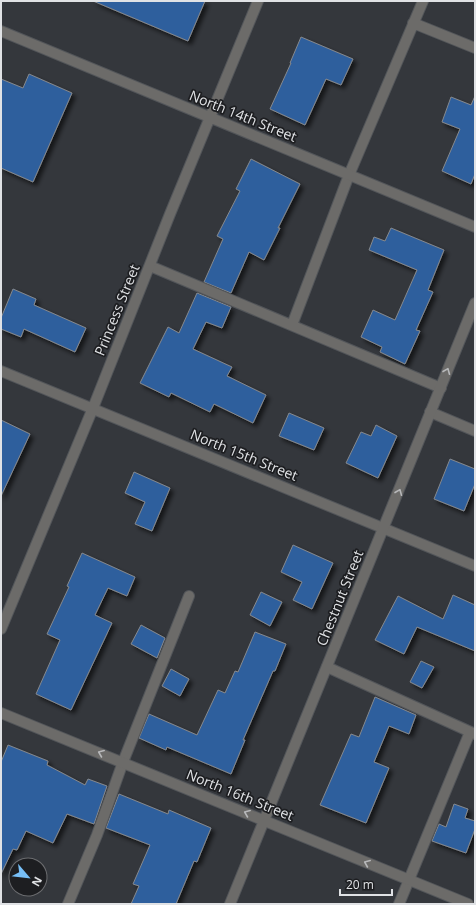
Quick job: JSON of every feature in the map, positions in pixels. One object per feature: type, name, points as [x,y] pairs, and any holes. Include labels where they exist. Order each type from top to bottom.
[{"type":"street","name":"Princess Street","points":[[1,629],[93,408],[258,1]]},
{"type":"street","points":[[292,325],[349,175],[422,1]]},
{"type":"street","points":[[413,23],[475,48]]},
{"type":"street","name":"North 14th Street","points":[[1,30],[475,227]]},
{"type":"street","points":[[150,266],[441,388]]},
{"type":"street","name":"Chestnut Street","points":[[230,904],[475,303]]},
{"type":"street","name":"North 15th Street","points":[[1,371],[475,566]]},
{"type":"street","points":[[430,412],[475,431]]},
{"type":"street","points":[[68,904],[97,835],[123,762],[189,596]]},
{"type":"street","points":[[327,667],[472,733],[399,904]]},
{"type":"street","name":"North 16th Street","points":[[1,713],[468,904]]},
{"type":"building","points":[[93,1],[205,1],[188,41]]},
{"type":"building","points":[[301,37],[353,59],[341,85],[326,79],[305,125],[270,109]]},
{"type":"building","points":[[29,74],[72,93],[33,182],[1,168],[1,79],[23,88]]},
{"type":"building","points":[[475,96],[475,174],[471,184],[442,171],[460,129],[442,122],[451,97],[471,105]]},
{"type":"building","points":[[251,159],[300,184],[264,260],[249,252],[231,293],[204,282],[223,239],[217,236],[240,191],[236,189]]},
{"type":"building","points":[[391,228],[444,250],[428,290],[433,292],[416,330],[420,331],[405,364],[380,352],[382,347],[361,337],[373,310],[395,320],[417,270],[369,250],[374,237],[385,241]]},
{"type":"building","points":[[13,289],[36,299],[34,305],[86,328],[75,352],[24,329],[21,337],[1,329],[1,318]]},
{"type":"building","points":[[197,293],[231,307],[222,328],[206,322],[193,349],[232,367],[227,376],[266,395],[253,423],[214,404],[210,412],[171,393],[169,397],[140,383],[168,327],[179,333]]},
{"type":"building","points":[[289,413],[324,428],[314,450],[279,436]]},
{"type":"building","points":[[1,420],[30,434],[1,496]]},
{"type":"building","points":[[376,425],[397,436],[378,478],[346,463],[361,432],[371,436]]},
{"type":"building","points":[[450,459],[475,469],[475,484],[464,511],[434,499]]},
{"type":"building","points":[[134,472],[170,488],[152,531],[135,524],[145,502],[125,493]]},
{"type":"building","points":[[293,545],[333,563],[312,609],[293,600],[302,582],[281,572]]},
{"type":"building","points":[[82,553],[135,577],[127,596],[108,588],[95,615],[112,623],[71,710],[36,694],[60,640],[47,634],[69,587],[67,586]]},
{"type":"building","points":[[261,592],[282,602],[270,626],[250,615]]},
{"type":"building","points":[[453,595],[475,605],[475,651],[417,627],[404,654],[375,640],[398,596],[443,619]]},
{"type":"building","points":[[141,625],[165,638],[157,658],[131,644]]},
{"type":"building","points":[[255,632],[286,644],[243,740],[245,740],[231,774],[167,747],[166,750],[139,738],[149,714],[197,735],[218,690],[225,693],[235,671],[238,672]]},
{"type":"building","points":[[421,661],[434,667],[422,688],[410,682]]},
{"type":"building","points":[[171,669],[189,679],[180,696],[162,686]]},
{"type":"building","points":[[375,697],[416,715],[409,734],[389,726],[374,762],[389,768],[366,823],[320,805],[351,734],[359,737]]},
{"type":"building","points":[[8,745],[48,761],[47,765],[85,785],[88,779],[107,786],[94,824],[67,814],[53,843],[26,831],[17,850],[13,849],[8,857],[1,874],[1,762]]},
{"type":"building","points":[[119,794],[168,814],[169,810],[211,828],[197,862],[194,861],[176,904],[131,904],[139,886],[133,884],[150,845],[106,828]]},
{"type":"building","points":[[454,804],[468,809],[465,818],[475,821],[475,829],[466,853],[432,841],[439,824],[446,827]]}]
